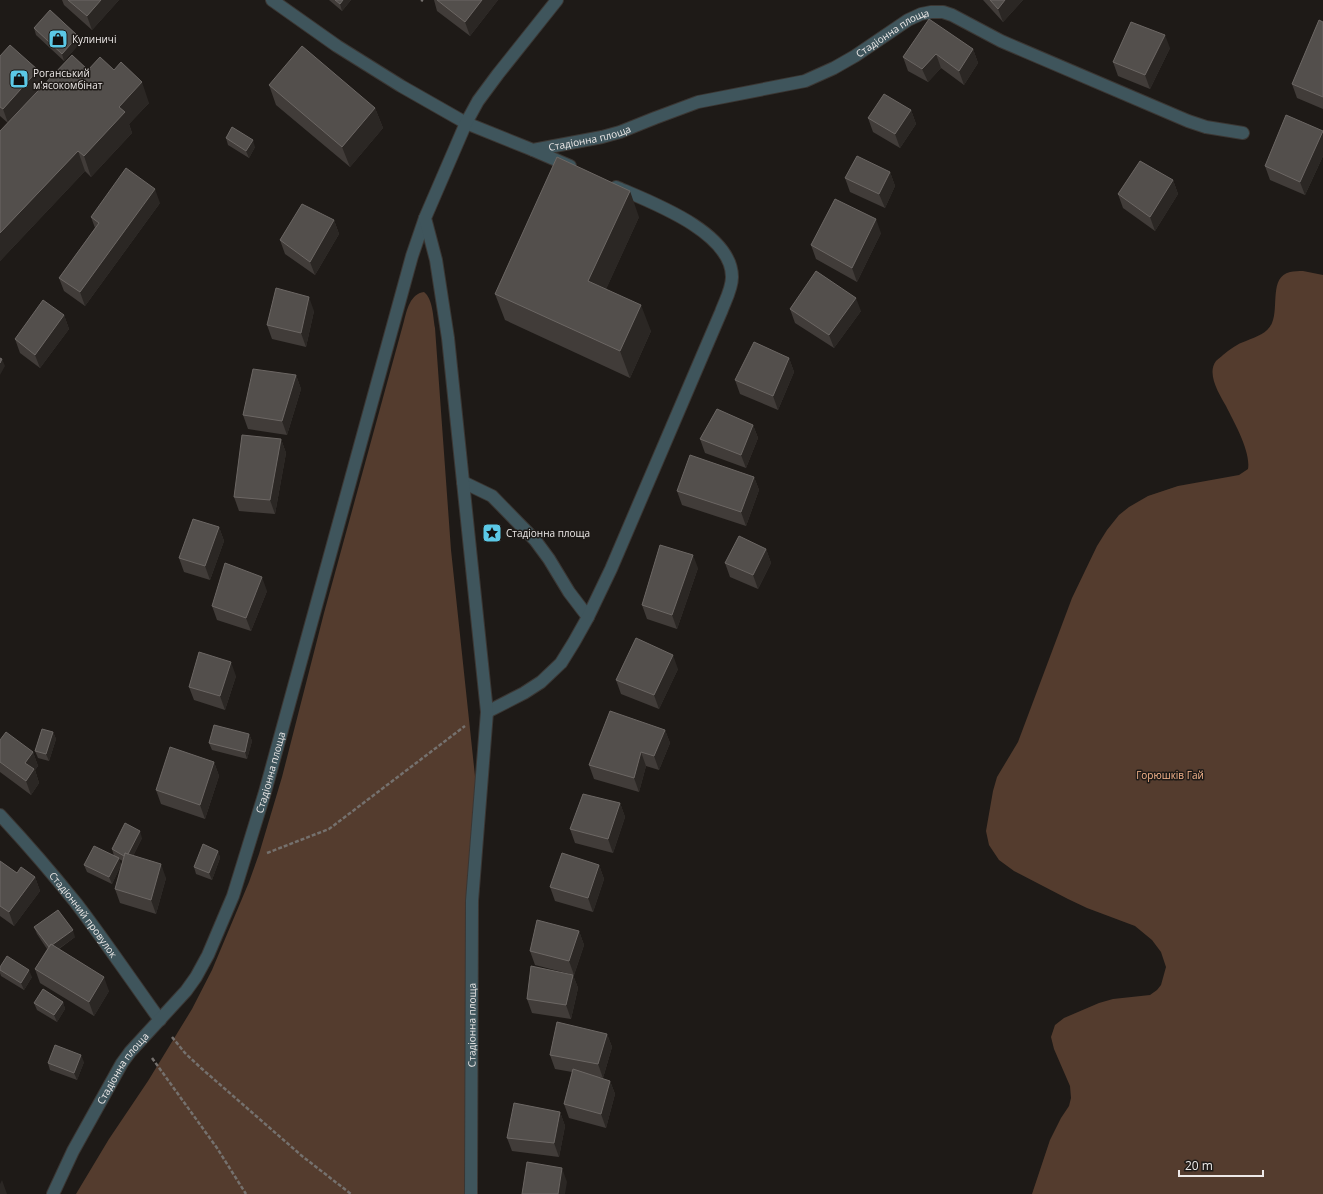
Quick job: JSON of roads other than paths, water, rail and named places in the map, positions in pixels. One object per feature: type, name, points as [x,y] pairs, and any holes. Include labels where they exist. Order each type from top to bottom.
[{"type":"street","points":[[272,0],[337,46],[401,86],[466,123],[478,102],[498,74],[557,0]]},
{"type":"street","name":"Стадіонна площа","points":[[533,150],[602,137],[620,132],[698,102],[806,81],[855,56],[908,20],[921,14],[931,12],[943,12],[952,15],[1006,43],[1188,121],[1206,127],[1243,133]]},
{"type":"street","name":"Стадіонна площа","points":[[53,1194],[73,1152],[122,1063],[186,991],[202,966],[221,926],[244,862],[265,792],[412,256],[425,218],[466,123],[583,172]]},
{"type":"street","points":[[487,712],[524,693],[541,682],[561,663],[588,617],[611,569],[730,289],[732,277],[730,263],[722,249],[709,236],[694,225],[666,210],[604,181]]},
{"type":"street","name":"Стадіонна площа","points":[[425,218],[436,260],[448,338],[487,712],[472,901],[471,1194]]},
{"type":"street","points":[[463,482],[492,496],[530,535],[549,559],[576,603],[588,617]]},
{"type":"street","name":"Стадіонний провулок","points":[[0,815],[30,848],[75,903],[122,965],[160,1020]]},
{"type":"place","name":"Кулиничі","points":[[58,39]]},
{"type":"place","name":"Роганський м'ясокомбінат","points":[[19,79]]},
{"type":"place","name":"Стадіонна площа","points":[[492,533]]},
{"type":"park label","name":"Горюшків Гай","points":[[1170,775]]}]
